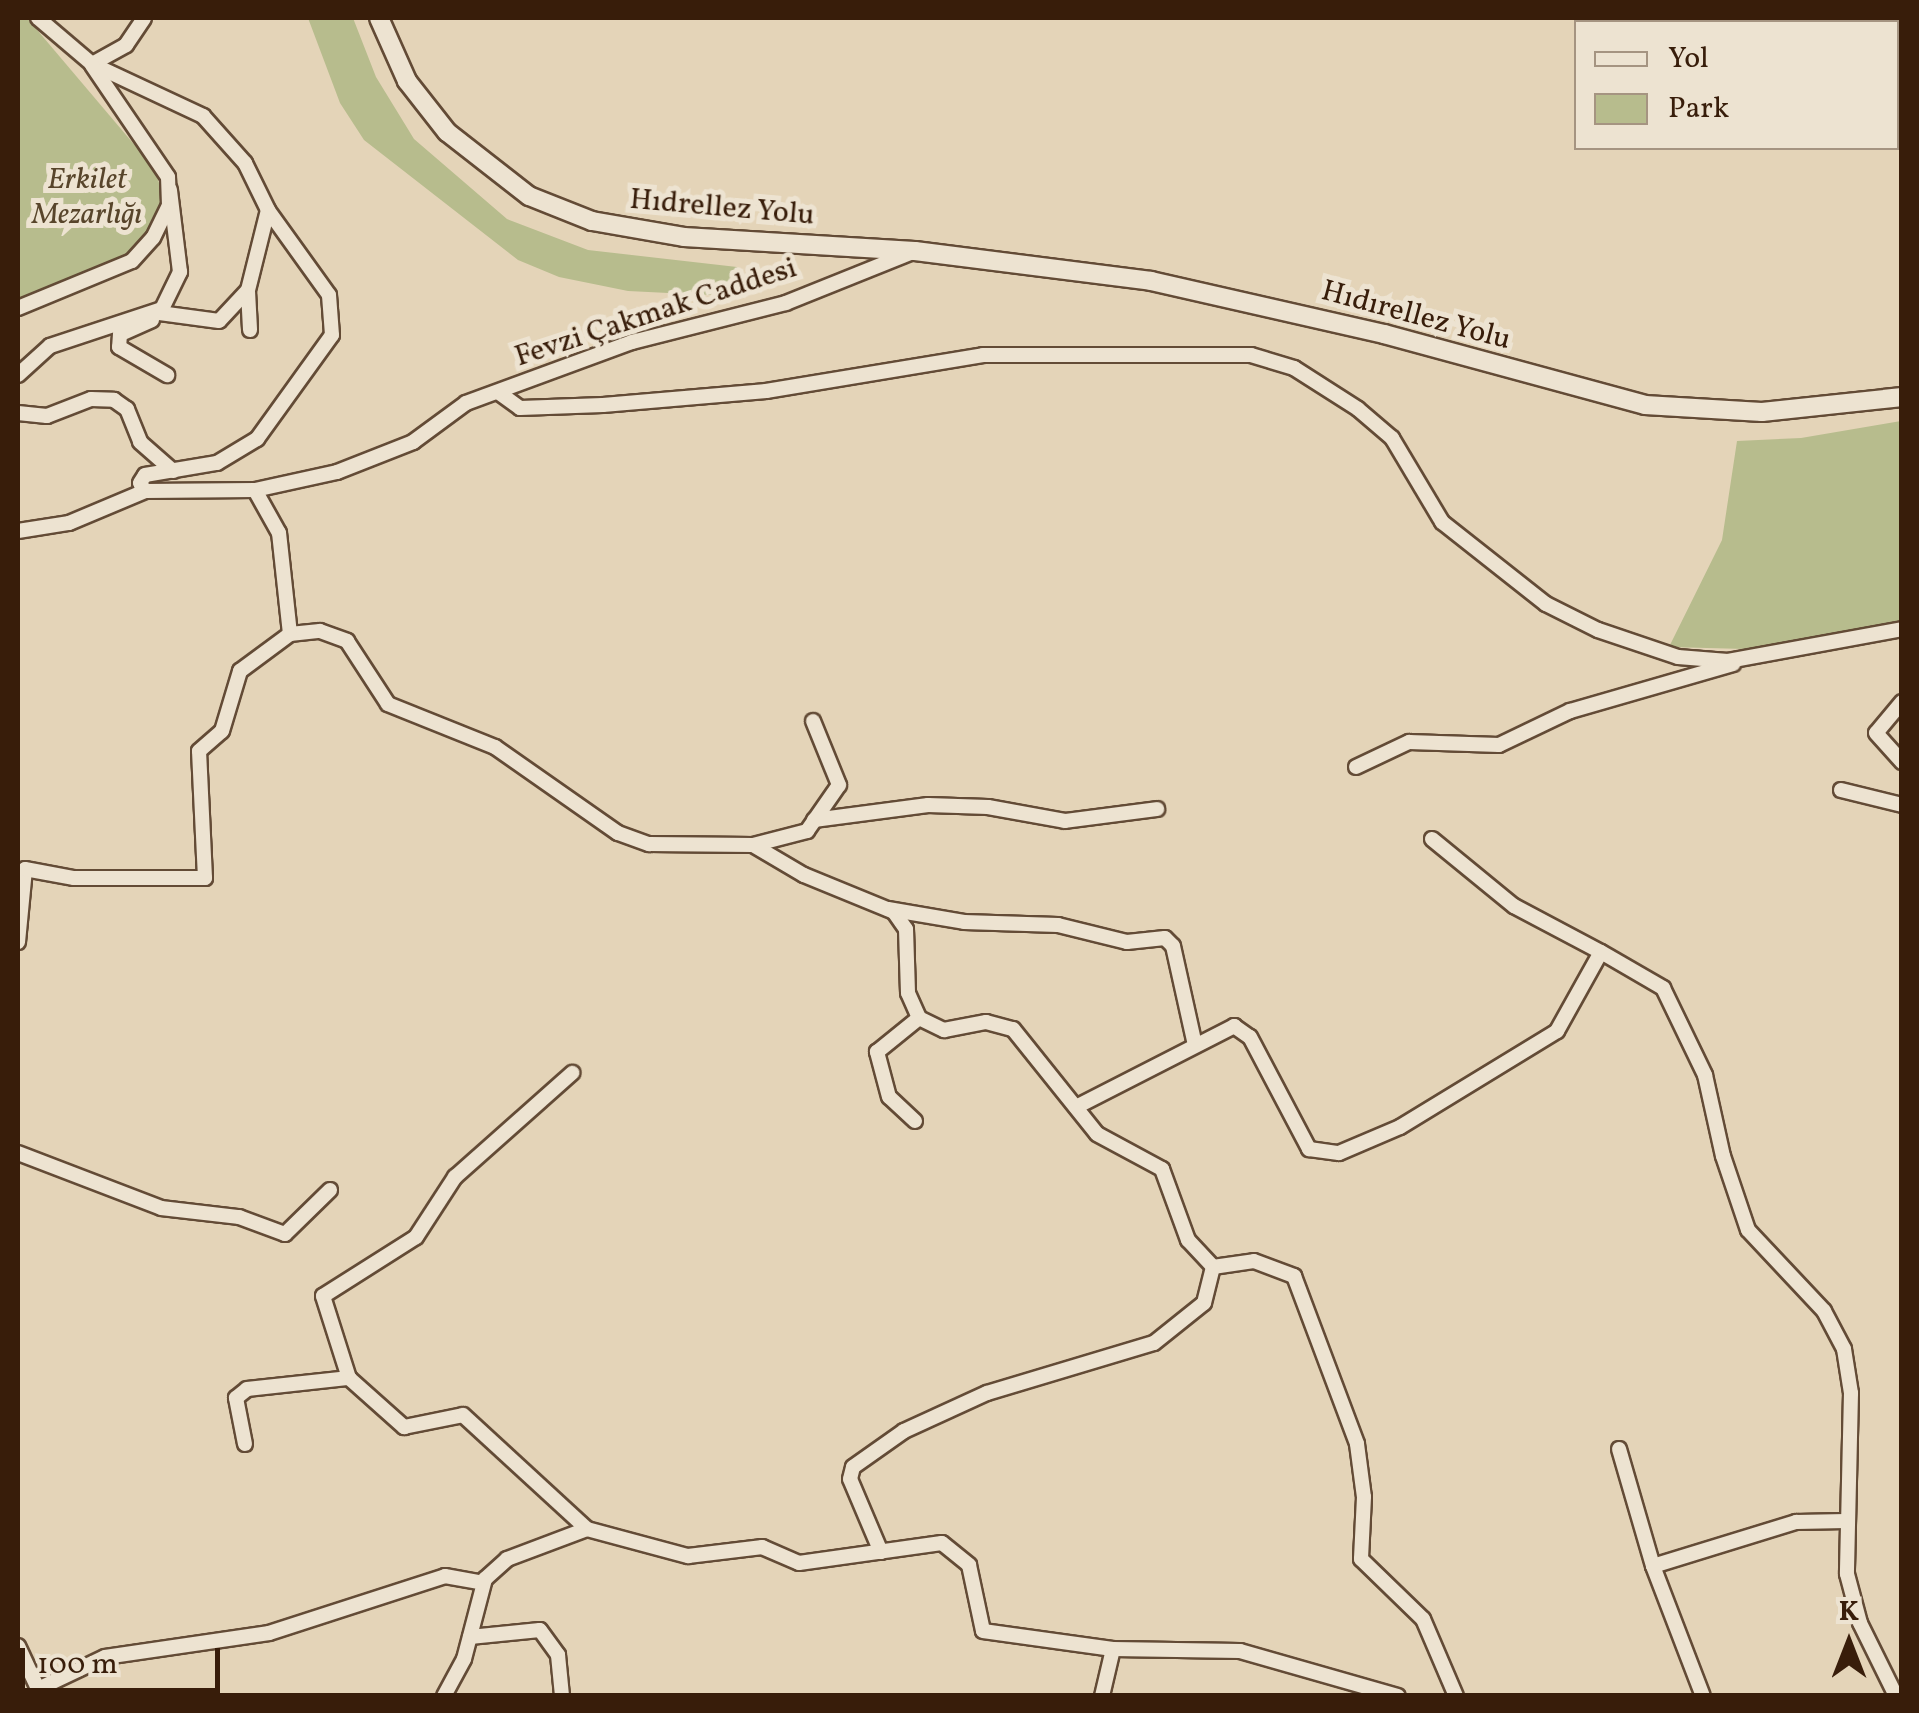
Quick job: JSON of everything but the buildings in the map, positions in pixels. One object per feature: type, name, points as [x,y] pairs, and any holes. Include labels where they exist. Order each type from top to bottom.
[{"type":"street","points":[[38,18],[92,64],[214,124],[236,149],[268,210],[328,295],[332,335],[258,440],[217,463],[145,474],[140,482],[145,492]]},
{"type":"street","points":[[92,64],[126,45],[144,18]]},
{"type":"street","name":"Hıdrellez Yolu","points":[[379,18],[407,81],[437,122],[498,176],[561,212],[684,237],[915,251]]},
{"type":"street","points":[[92,64],[168,177],[180,272],[160,313],[120,334],[118,343],[167,375]]},
{"type":"street","points":[[18,308],[132,260],[154,238],[170,190]]},
{"type":"street","points":[[250,330],[248,290],[268,210]]},
{"type":"street","name":"Fevzi Çakmak Caddesi","points":[[18,531],[68,524],[145,492],[255,490],[380,458],[466,403],[632,342],[786,303],[915,251]]},
{"type":"street","name":"Hıdırellez Yolu","points":[[915,251],[1188,288],[1645,405],[1762,412],[1902,397]]},
{"type":"street","points":[[18,375],[50,346],[160,313],[219,321],[248,290]]},
{"type":"street","points":[[498,392],[520,408],[602,405],[766,391],[983,355],[1251,355],[1306,374],[1376,423],[1400,449],[1435,514],[1546,604],[1663,654],[1745,659]]},
{"type":"street","points":[[18,413],[48,416],[90,399],[114,400],[127,409],[140,442],[172,471]]},
{"type":"street","points":[[255,490],[279,533],[290,634]]},
{"type":"street","points":[[1356,767],[1409,742],[1499,744],[1554,716],[1745,659],[1902,628]]},
{"type":"street","points":[[18,942],[21,867],[74,878],[205,878],[199,751],[222,731],[240,671],[290,634],[320,631],[347,641],[388,704],[495,747],[618,833],[649,844],[752,844],[807,830],[839,785],[813,722]]},
{"type":"street","points":[[1902,702],[1876,733],[1902,762]]},
{"type":"street","points":[[1841,790],[1902,805]]},
{"type":"street","points":[[814,820],[928,805],[988,807],[1064,821],[1157,809]]},
{"type":"street","points":[[1432,839],[1514,906],[1663,988],[1705,1076],[1722,1156],[1748,1230],[1839,1336],[1851,1394],[1846,1521],[1854,1606],[1896,1696]]},
{"type":"street","points":[[752,844],[804,876],[888,909],[964,922],[1058,925],[1127,942],[1165,938],[1173,946],[1195,1044]]},
{"type":"street","points":[[881,1552],[850,1479],[853,1467],[904,1431],[987,1394],[1154,1343],[1197,1311],[1210,1292],[1213,1267],[1188,1240],[1162,1169],[1105,1141],[1013,1029],[986,1022],[944,1030],[919,1018],[908,993],[906,929],[888,909]]},
{"type":"street","points":[[1076,1107],[1229,1026],[1244,1030],[1310,1149],[1338,1153],[1400,1127],[1556,1032],[1601,952]]},
{"type":"street","points":[[915,1120],[889,1096],[877,1052],[919,1018]]},
{"type":"street","points":[[572,1073],[456,1177],[416,1237],[323,1296],[349,1378],[404,1426],[462,1414],[587,1529],[688,1556],[762,1547],[808,1563],[942,1543],[958,1552],[972,1572],[983,1631],[1113,1649],[1190,1646],[1252,1653],[1398,1696]]},
{"type":"street","points":[[18,1153],[161,1208],[239,1217],[285,1234],[330,1190]]},
{"type":"street","points":[[1213,1267],[1254,1261],[1294,1276],[1357,1444],[1364,1497],[1361,1559],[1423,1619],[1456,1696]]},
{"type":"street","points":[[245,1444],[236,1398],[247,1389],[349,1378]]},
{"type":"street","points":[[1619,1448],[1653,1566],[1703,1696]]},
{"type":"street","points":[[1653,1566],[1796,1522],[1846,1521]]},
{"type":"street","points":[[444,1696],[470,1637],[482,1583],[508,1559],[587,1529]]},
{"type":"street","points":[[19,1651],[40,1692],[104,1657],[269,1633],[445,1576],[482,1583]]},
{"type":"street","points":[[470,1637],[540,1630],[558,1655],[562,1696]]},
{"type":"street","points":[[1102,1696],[1113,1649]]},
{"type":"green space","name":"Erkilet Mezarlığı","points":[[18,18],[27,18],[154,168],[168,209],[147,252],[18,310]]},
{"type":"green space","points":[[308,18],[353,18],[376,77],[414,139],[507,219],[588,250],[737,267],[742,288],[709,295],[628,291],[559,277],[518,260],[364,140],[340,103]]},
{"type":"green space","points":[[1901,421],[1901,625],[1745,649],[1669,647],[1722,540],[1737,441],[1801,438]]}]
